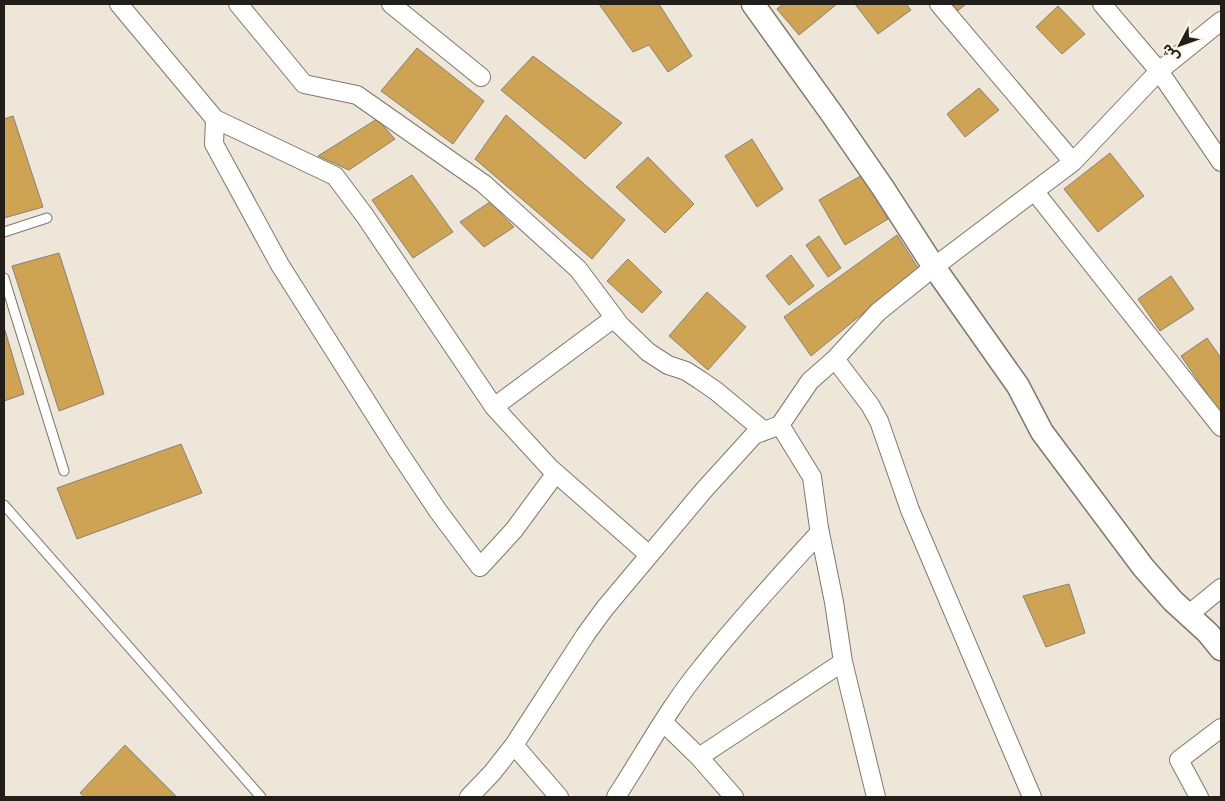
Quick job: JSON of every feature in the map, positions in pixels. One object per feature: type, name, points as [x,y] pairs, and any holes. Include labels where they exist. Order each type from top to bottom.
[{"type":"street","points":[[119,4],[215,119],[335,176],[366,216],[494,407],[556,473],[648,554]]},
{"type":"street","points":[[238,4],[304,84],[357,95],[484,184],[578,269],[614,318],[632,338],[648,352],[668,365],[686,371],[772,428],[812,477],[843,662],[876,797]]},
{"type":"street","points":[[391,4],[481,77]]},
{"type":"street","points":[[753,4],[877,179],[934,267],[1018,386],[1042,432],[1143,567],[1173,600],[1208,633],[1221,649]]},
{"type":"street","points":[[939,4],[1073,162]]},
{"type":"street","points":[[1102,4],[1159,71],[1221,162]]},
{"type":"street","points":[[469,797],[492,773],[514,745],[605,608],[648,554],[754,435],[772,428],[810,381],[834,359],[878,312],[934,267],[1073,162],[1159,71],[1221,20]]},
{"type":"street","points":[[215,119],[214,144],[280,266],[428,496],[480,567],[514,530],[556,473]]},
{"type":"street","points":[[1034,192],[1221,427]]},
{"type":"street","points":[[494,407],[614,318]]},
{"type":"street","points":[[834,359],[870,405],[879,421],[910,510],[1032,797]]},
{"type":"street","points":[[616,797],[677,700],[702,667],[765,592],[820,532]]},
{"type":"street","points":[[1188,614],[1221,588]]},
{"type":"street","points":[[699,757],[843,662]]},
{"type":"street","points":[[664,723],[699,757],[734,797]]},
{"type":"street","points":[[1198,797],[1178,760],[1221,728]]},
{"type":"street","points":[[514,745],[559,797]]},
{"type":"lane","points":[[4,232],[47,218]]},
{"type":"lane","points":[[4,278],[64,471]]},
{"type":"lane","points":[[4,505],[261,797]]},
{"type":"building","points":[[599,4],[659,4],[692,56],[668,72],[649,45],[633,52]]},
{"type":"building","points":[[783,4],[837,4],[799,35],[777,9]]},
{"type":"building","points":[[855,4],[906,4],[911,10],[878,34]]},
{"type":"building","points":[[944,4],[966,4],[953,15]]},
{"type":"building","points":[[1058,6],[1085,34],[1062,54],[1036,27]]},
{"type":"building","points":[[417,48],[484,101],[453,144],[381,91]]},
{"type":"building","points":[[533,56],[622,123],[585,159],[501,90]]},
{"type":"building","points":[[979,88],[999,110],[965,137],[947,114]]},
{"type":"building","points":[[506,115],[625,220],[592,259],[475,159]]},
{"type":"building","points":[[13,116],[43,207],[4,218],[4,119]]},
{"type":"building","points":[[377,119],[395,139],[349,170],[318,156]]},
{"type":"building","points":[[752,139],[783,189],[757,207],[725,156]]},
{"type":"building","points":[[1110,153],[1144,196],[1098,232],[1064,189]]},
{"type":"building","points":[[648,157],[694,204],[665,233],[616,187]]},
{"type":"building","points":[[864,174],[888,219],[845,245],[819,200]]},
{"type":"building","points":[[412,175],[453,232],[413,258],[372,200]]},
{"type":"building","points":[[490,202],[514,227],[484,247],[460,222]]},
{"type":"building","points":[[897,235],[918,268],[811,356],[784,317]]},
{"type":"building","points":[[819,236],[841,268],[828,277],[806,245]]},
{"type":"building","points":[[59,253],[104,394],[59,411],[12,266]]},
{"type":"building","points":[[791,255],[814,286],[789,305],[766,276]]},
{"type":"building","points":[[628,259],[662,292],[642,313],[607,281]]},
{"type":"building","points":[[1171,276],[1194,309],[1160,331],[1138,299]]},
{"type":"building","points":[[707,292],[746,327],[708,370],[669,336]]},
{"type":"building","points":[[4,327],[24,394],[4,401]]},
{"type":"building","points":[[1207,338],[1221,358],[1221,414],[1181,356]]},
{"type":"building","points":[[181,444],[202,493],[77,539],[57,488]]},
{"type":"building","points":[[1069,584],[1085,633],[1046,647],[1023,596]]},
{"type":"building","points":[[125,745],[177,797],[84,797],[80,793]]}]
